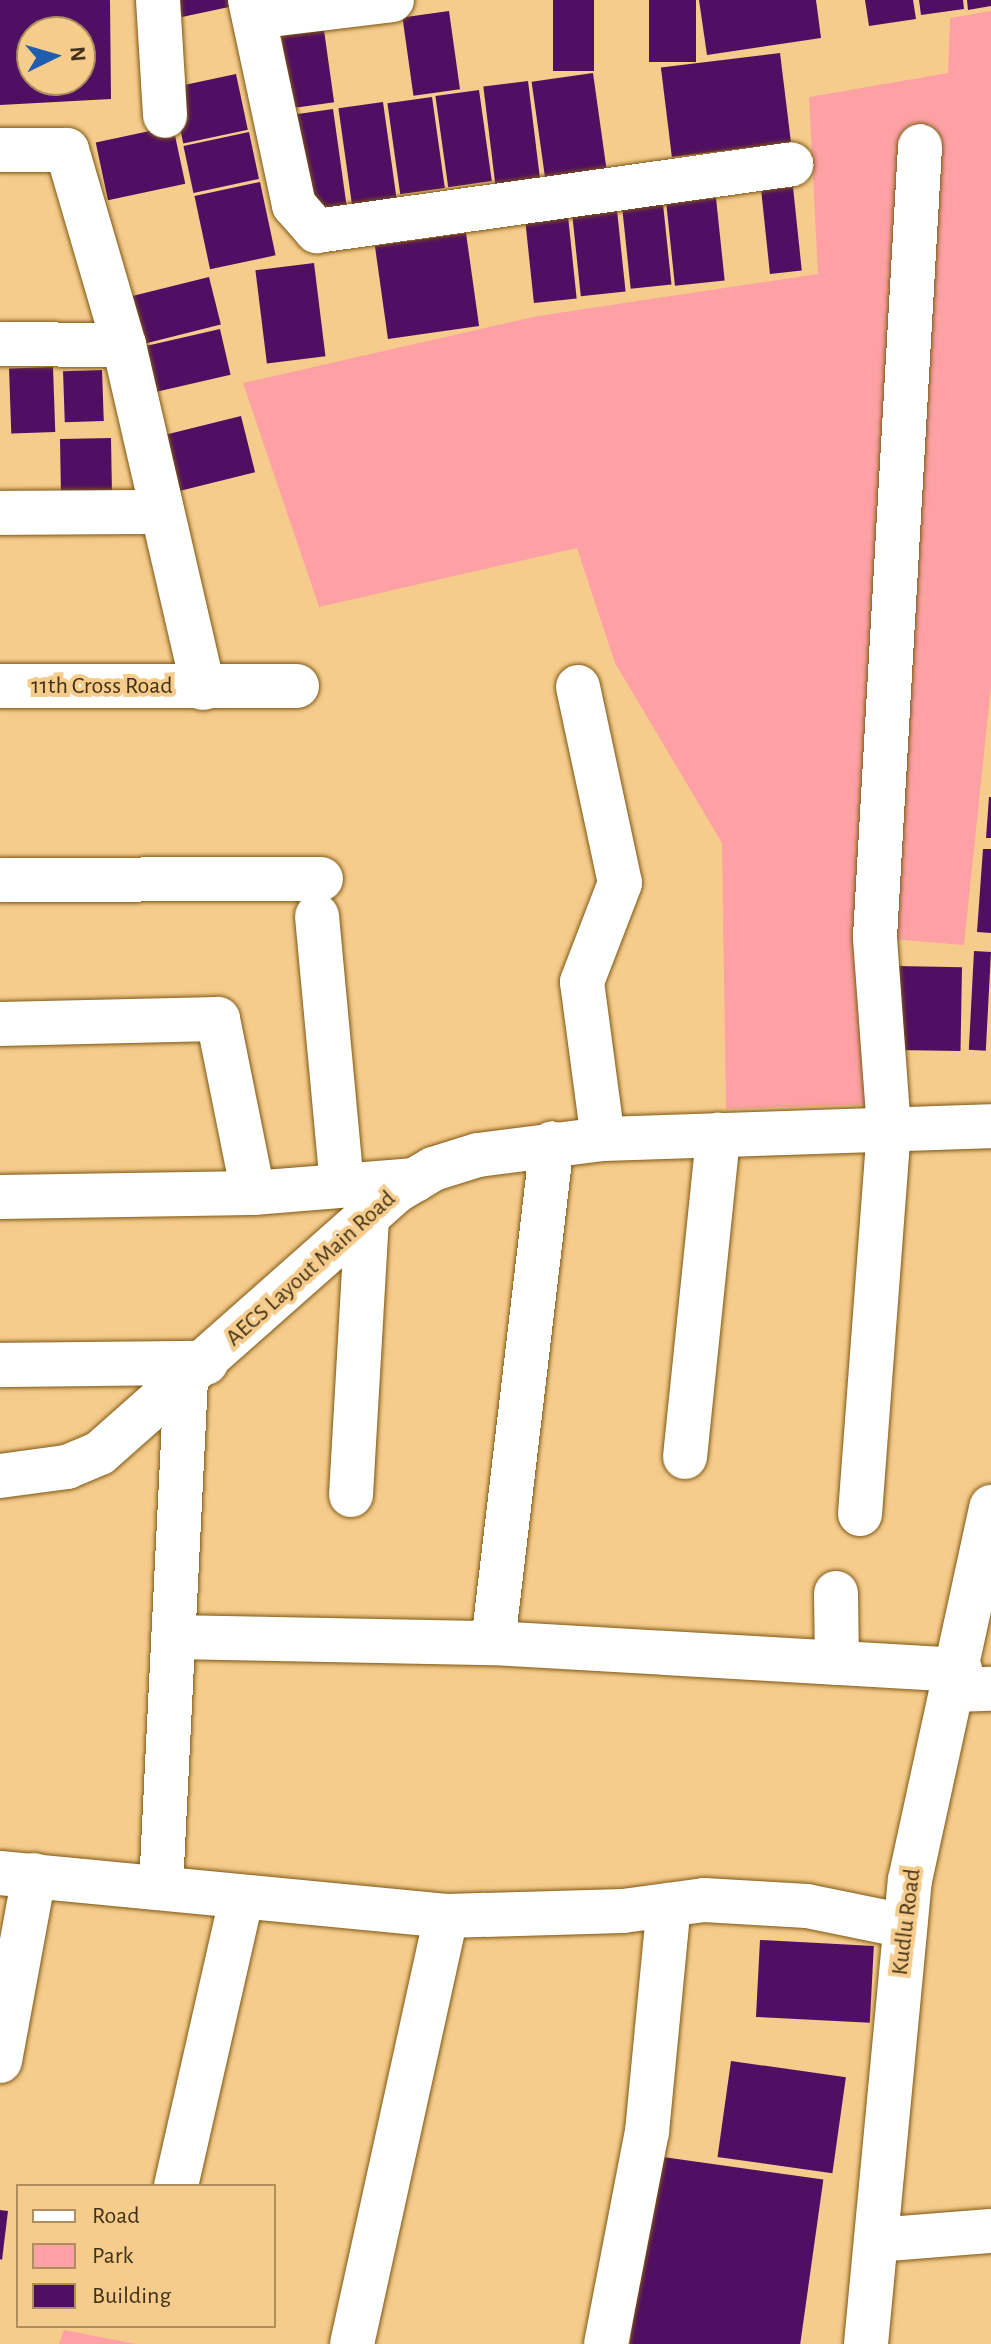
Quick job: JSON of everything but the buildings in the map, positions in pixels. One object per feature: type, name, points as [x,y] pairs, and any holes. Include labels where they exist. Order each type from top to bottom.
[{"type":"street","points":[[158,0],[165,116]]},
{"type":"street","points":[[392,0],[252,9],[294,205],[317,231],[791,164]]},
{"type":"street","points":[[860,1514],[889,1129],[875,937],[920,146]]},
{"type":"street","points":[[0,150],[67,150],[124,345],[158,512],[203,688]]},
{"type":"street","points":[[0,344],[124,345]]},
{"type":"street","points":[[0,513],[158,512]]},
{"type":"street","name":"11th Cross Road","points":[[0,686],[297,686]]},
{"type":"street","points":[[578,687],[620,883],[582,982],[603,1139]]},
{"type":"street","points":[[0,880],[319,897],[354,1202],[351,1495]]},
{"type":"street","points":[[0,1024],[218,1019],[253,1193]]},
{"type":"street","name":"AECS Layout Main Road","points":[[0,1476],[34,1475],[100,1453],[196,1371],[354,1202],[478,1155],[552,1143],[603,1139],[991,1126]]},
{"type":"street","points":[[685,1457],[718,1135]]},
{"type":"street","points":[[493,1643],[552,1143]]},
{"type":"street","points":[[0,1197],[253,1193],[354,1202]]},
{"type":"street","points":[[0,1365],[196,1371],[173,1637],[161,1887]]},
{"type":"street","name":"Kudlu Road","points":[[866,2344],[905,1926],[969,1683],[991,1507]]},
{"type":"street","points":[[836,1593],[837,1663]]},
{"type":"street","points":[[173,1637],[493,1643],[837,1663],[969,1683]]},
{"type":"street","points":[[0,2061],[17,1874],[161,1887],[241,1899],[446,1916],[669,1905],[807,1906],[905,1926]]},
{"type":"street","points":[[176,2184],[241,1899]]},
{"type":"street","points":[[606,2344],[647,2132],[669,1905]]},
{"type":"street","points":[[352,2344],[446,1916]]},
{"type":"street","points":[[876,2240],[991,2231]]},
{"type":"green space","points":[[991,11],[991,686],[964,945],[892,939],[878,1104],[726,1109],[722,843],[615,663],[577,548],[319,607],[243,383],[538,316],[818,274],[809,97],[948,73],[950,18]]},
{"type":"green space","points":[[64,2330],[136,2344],[59,2344]]}]
